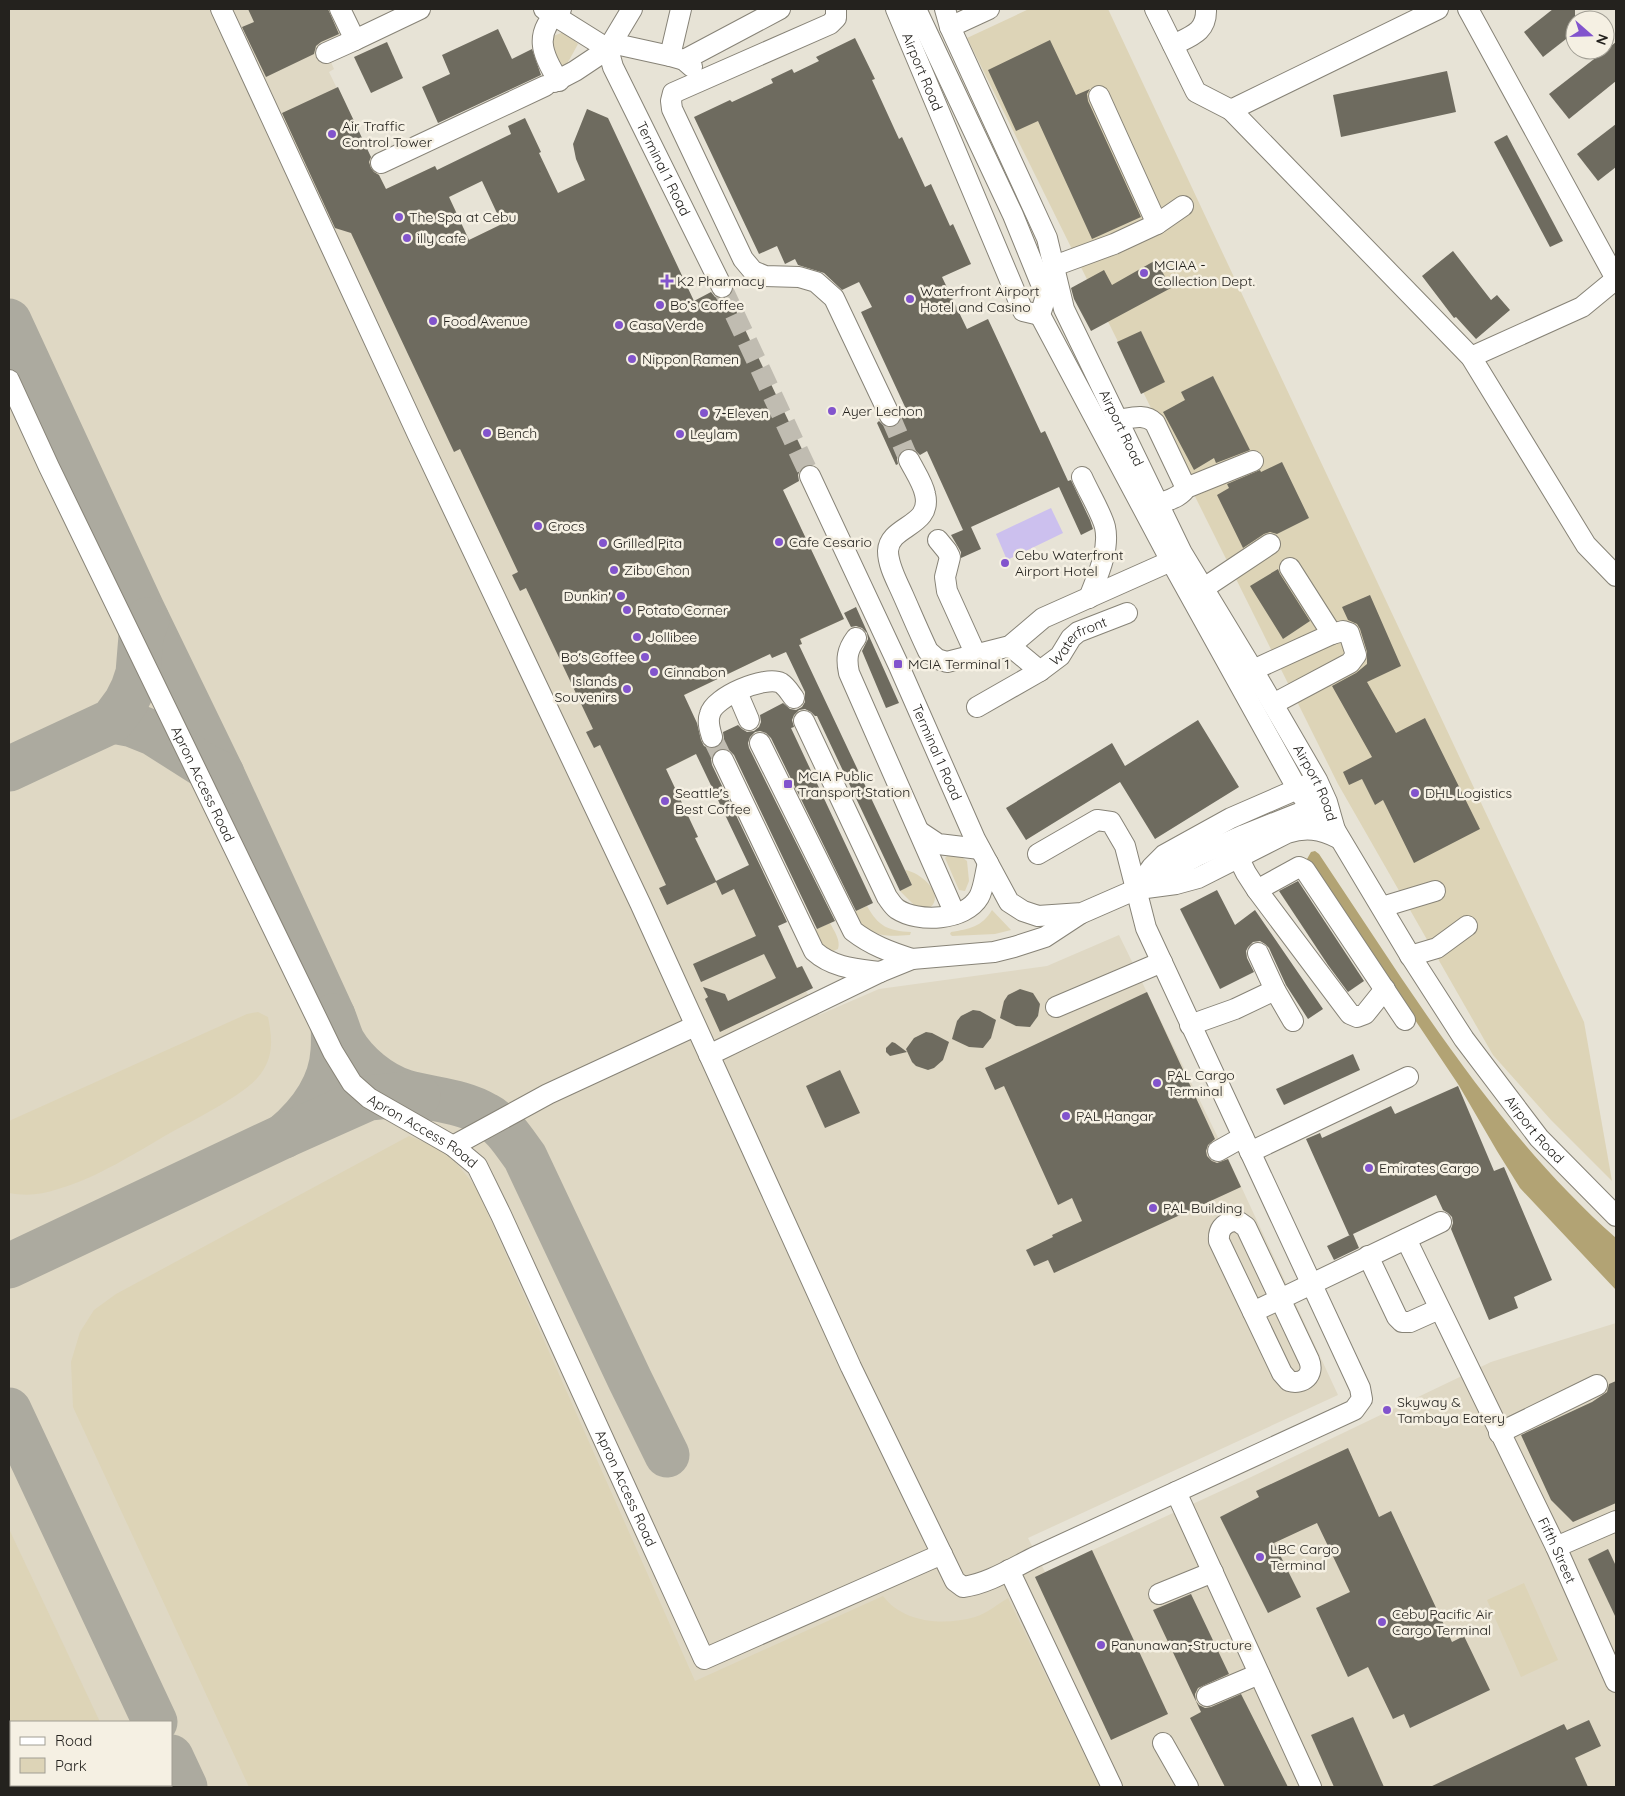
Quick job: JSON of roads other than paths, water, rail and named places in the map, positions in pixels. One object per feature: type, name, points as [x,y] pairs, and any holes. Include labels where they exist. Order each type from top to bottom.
[{"type":"street","points":[[221,9],[418,435],[640,903],[850,1367],[955,1581],[962,1586],[972,1586],[1009,1570],[1354,1410],[1362,1399],[1360,1388],[1312,1282],[1146,928],[1125,846],[1111,822],[1097,820],[1038,854]]},
{"type":"street","points":[[340,9],[355,40]]},
{"type":"street","points":[[326,53],[420,9]]},
{"type":"street","points":[[381,163],[553,83],[610,46],[632,9]]},
{"type":"street","points":[[677,58],[681,9]]},
{"type":"street","points":[[677,58],[780,9]]},
{"type":"street","points":[[836,9],[836,18],[830,24],[673,93],[672,109],[743,259],[754,270],[765,276],[799,277],[816,282],[834,298],[890,416]]},
{"type":"street","name":"Airport Road","points":[[896,9],[1023,310],[1040,315],[1176,557],[1298,790],[1319,806],[1339,835],[1410,956],[1464,1039],[1539,1138],[1616,1216]]},
{"type":"street","name":"Airport Road","points":[[916,9],[1013,215],[1046,296],[1040,315]]},
{"type":"street","points":[[948,18],[989,9]]},
{"type":"street","points":[[1156,9],[1196,92],[1231,110],[1471,357],[1586,545],[1616,576]]},
{"type":"street","points":[[1173,45],[1198,33],[1206,18],[1206,9]]},
{"type":"street","points":[[1231,110],[1438,9]]},
{"type":"street","points":[[1468,9],[1616,279],[1582,307],[1471,357]]},
{"type":"street","points":[[553,83],[542,50],[542,35],[552,11],[610,46],[677,58],[704,79]]},
{"type":"street","name":"Airport Road","points":[[948,18],[1047,238],[1064,309],[1159,504],[1176,557],[1204,588],[1273,704],[1316,780],[1319,806]]},
{"type":"street","name":"Terminal 1 Road","points":[[610,46],[613,67],[722,287]]},
{"type":"street","points":[[1099,96],[1158,224]]},
{"type":"street","points":[[1054,266],[1114,244],[1158,224],[1183,206]]},
{"type":"street","name":"Apron Access Road","points":[[9,380],[49,467],[334,1052],[352,1083],[369,1098],[454,1146],[477,1166],[704,1659],[942,1554]]},
{"type":"street","points":[[1118,420],[1145,417],[1150,418],[1156,424],[1186,488]]},
{"type":"street","points":[[909,460],[925,494],[926,504],[924,513],[918,520],[893,542],[890,565],[928,651],[937,660],[948,662],[1010,646],[1044,618],[1176,557]]},
{"type":"street","points":[[1159,504],[1180,495],[1186,488],[1253,461]]},
{"type":"street","name":"Terminal 1 Road","points":[[810,476],[868,632],[1009,902],[1022,911],[1038,916],[1082,913],[1137,889],[1208,851],[1319,806]]},
{"type":"street","points":[[1082,477],[1105,527],[1105,544],[1101,568],[1089,598]]},
{"type":"street","points":[[938,540],[950,556],[945,576],[947,591],[976,655]]},
{"type":"street","points":[[1204,588],[1270,544]]},
{"type":"street","points":[[1290,568],[1332,634]]},
{"type":"street","name":"Waterfront","points":[[1010,646],[1040,671],[1060,656],[1071,638],[1078,632],[1127,613]]},
{"type":"street","points":[[1253,670],[1332,634],[1343,631],[1348,633],[1356,655],[1350,663],[1273,704]]},
{"type":"street","points":[[868,632],[850,646],[846,659],[849,673],[955,914]]},
{"type":"street","points":[[977,707],[1040,671]]},
{"type":"street","points":[[712,737],[709,715],[712,708],[719,701],[737,692],[761,682],[772,681],[781,683],[794,698]]},
{"type":"street","points":[[737,692],[749,720]]},
{"type":"street","points":[[804,722],[887,898],[896,909],[912,916],[933,919],[955,914],[972,906],[980,896],[984,856],[938,844],[920,832]]},
{"type":"street","points":[[760,743],[853,931],[864,940],[882,949],[912,959]]},
{"type":"street","points":[[723,760],[814,951],[824,960],[842,967],[880,972]]},
{"type":"street","points":[[1137,889],[1152,867],[1164,855],[1231,818],[1298,790],[1316,780]]},
{"type":"street","name":"Terminal 1 Road","points":[[1137,889],[1160,887],[1198,878],[1287,833],[1300,829],[1323,831],[1339,835]]},
{"type":"street","points":[[1238,857],[1257,890],[1350,1014],[1357,1017],[1365,1014],[1385,989]]},
{"type":"street","points":[[1257,890],[1299,866],[1305,870],[1405,1020]]},
{"type":"street","points":[[1382,907],[1435,891]]},
{"type":"street","points":[[709,1055],[834,996],[880,972],[912,959],[994,952],[1014,948],[1045,938],[1082,913]]},
{"type":"street","points":[[1410,956],[1437,948],[1467,926]]},
{"type":"street","points":[[1258,953],[1275,990],[1293,1020]]},
{"type":"street","points":[[1056,1007],[1162,962]]},
{"type":"street","points":[[1190,1025],[1235,1009],[1275,990]]},
{"type":"street","points":[[454,1146],[548,1094],[695,1026]]},
{"type":"street","points":[[1218,1151],[1247,1145],[1408,1076]]},
{"type":"street","points":[[1234,1221],[1246,1227],[1310,1364],[1310,1374],[1304,1381],[1294,1382],[1285,1378],[1253,1312],[1219,1241],[1219,1231],[1226,1223],[1234,1221]]},
{"type":"street","points":[[1253,1312],[1312,1282],[1441,1222]]},
{"type":"street","name":"Fifth Street","points":[[1406,1239],[1556,1548],[1616,1682]]},
{"type":"street","points":[[1368,1256],[1397,1317],[1402,1322],[1410,1322],[1439,1309]]},
{"type":"street","points":[[1496,1427],[1597,1386]]},
{"type":"street","points":[[1176,1492],[1311,1787]]},
{"type":"street","points":[[1556,1548],[1616,1521]]},
{"type":"street","points":[[1009,1570],[1112,1787]]},
{"type":"street","points":[[1159,1594],[1213,1572]]},
{"type":"street","points":[[1207,1696],[1259,1674]]},
{"type":"street","points":[[1163,1743],[1188,1787]]},
{"type":"tunnel","points":[[722,287],[810,476]]},
{"type":"tunnel","points":[[890,416],[909,460]]},
{"type":"tunnel","points":[[712,737],[723,760]]},
{"type":"place","name":"Air Traffic Control Tower","points":[[332,134]]},
{"type":"place","name":"The Spa at Cebu","points":[[399,217]]},
{"type":"place","name":"illy cafe","points":[[407,238]]},
{"type":"place","name":"MCIAA - Collection Dept.","points":[[1144,273]]},
{"type":"place","name":"K2 Pharmacy","points":[[667,281]]},
{"type":"place","name":"Waterfront Airport Hotel and Casino","points":[[910,299]]},
{"type":"place","name":"Bo’s Coffee","points":[[660,305]]},
{"type":"place","name":"Food Avenue","points":[[433,321]]},
{"type":"place","name":"Casa Verde","points":[[619,325]]},
{"type":"place","name":"Nippon Ramen","points":[[632,359]]},
{"type":"place","name":"Ayer Lechon","points":[[832,411]]},
{"type":"place","name":"7-Eleven","points":[[704,413]]},
{"type":"place","name":"Bench","points":[[487,433]]},
{"type":"place","name":"Leylam","points":[[680,434]]},
{"type":"place","name":"Crocs","points":[[538,526]]},
{"type":"place","name":"Cafe Cesario","points":[[779,542]]},
{"type":"place","name":"Grilled Pita","points":[[603,543]]},
{"type":"place","name":"Cebu Waterfront Airport Hotel","points":[[1005,563]]},
{"type":"place","name":"Zibu Chon","points":[[614,570]]},
{"type":"place","name":"Dunkin'","points":[[621,596]]},
{"type":"place","name":"Potato Corner","points":[[627,610]]},
{"type":"place","name":"Jollibee","points":[[637,637]]},
{"type":"place","name":"Bo's Coffee","points":[[645,657]]},
{"type":"place","name":"MCIA Terminal 1","points":[[898,664]]},
{"type":"place","name":"Cinnabon","points":[[654,672]]},
{"type":"place","name":"Islands Souvenirs","points":[[627,689]]},
{"type":"place","name":"MCIA Public Transport Station","points":[[788,784]]},
{"type":"place","name":"DHL Logistics","points":[[1415,793]]},
{"type":"place","name":"Seattle's Best Coffee","points":[[665,801]]},
{"type":"place","name":"PAL Cargo Terminal","points":[[1157,1083]]},
{"type":"place","name":"PAL Hangar","points":[[1066,1116]]},
{"type":"place","name":"Emirates Cargo","points":[[1369,1168]]},
{"type":"place","name":"PAL Building","points":[[1153,1208]]},
{"type":"place","name":"Skyway & Tambaya Eatery","points":[[1387,1410]]},
{"type":"place","name":"LBC Cargo Terminal","points":[[1260,1557]]},
{"type":"place","name":"Cebu Pacific Air Cargo Terminal","points":[[1382,1622]]},
{"type":"place","name":"Panunawan-Structure","points":[[1101,1645]]}]
